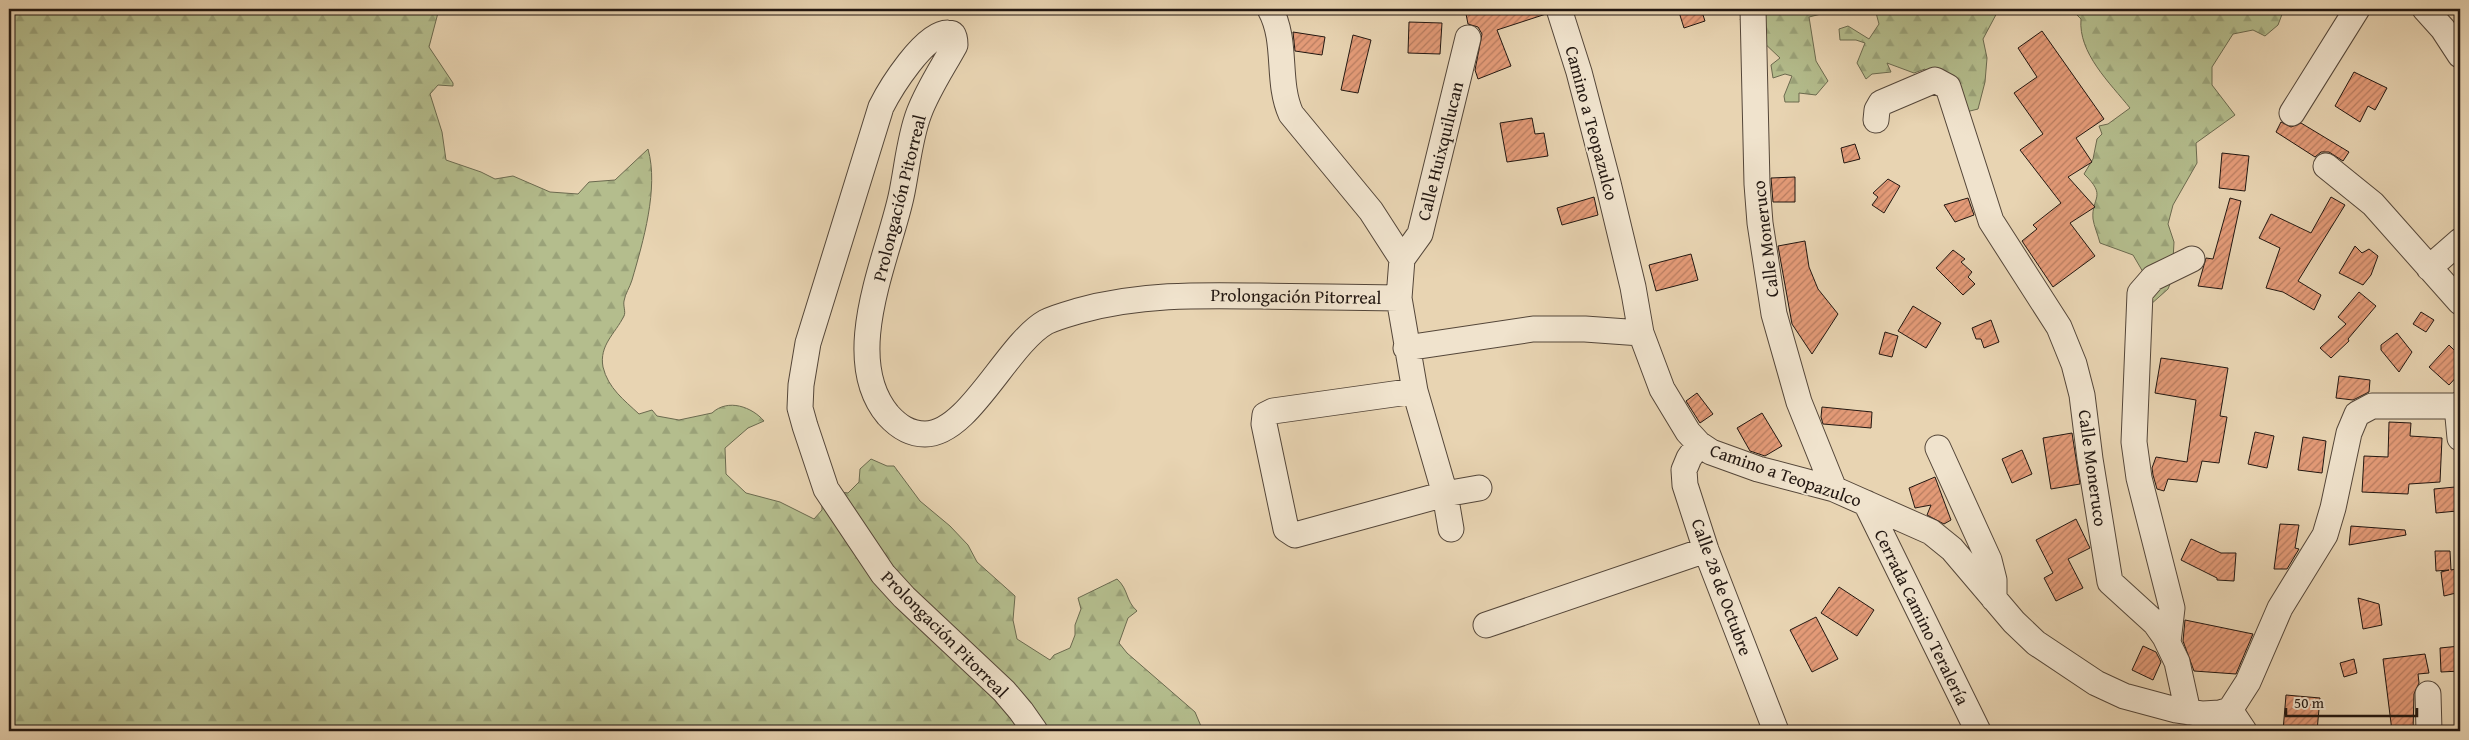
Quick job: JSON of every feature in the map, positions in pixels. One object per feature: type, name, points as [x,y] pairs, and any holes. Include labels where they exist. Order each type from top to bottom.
[{"type":"street","points":[[1270,9],[1281,39],[1285,100],[1291,114],[1365,203],[1402,260],[1399,298],[1411,392],[1445,494],[1451,529]]},
{"type":"street","name":"Camino a Teopazulco","points":[[1559,9],[1579,72],[1608,182],[1633,287],[1641,334],[1662,389],[1688,432],[1698,444],[1711,452],[1758,469],[1834,489],[1931,532],[1952,549],[1994,599],[2036,643],[2096,683],[2124,696],[2196,713]]},
{"type":"street","name":"Calle Moneruco","points":[[1754,9],[1757,184],[1760,223],[1774,314],[1799,402],[1834,489]]},
{"type":"street","points":[[2292,113],[2357,9]]},
{"type":"street","points":[[2425,9],[2443,29],[2460,55]]},
{"type":"street","name":"Prolongación Pitorreal","points":[[1035,731],[1022,711],[1004,691],[904,597],[868,552],[826,489],[816,463],[800,408],[801,386],[808,343],[821,296],[881,107],[893,83],[906,66],[938,36],[947,33],[953,34],[956,39],[955,45],[918,116],[901,198],[870,312],[867,363],[871,384],[881,406],[896,424],[909,431],[927,434],[944,429],[972,404],[1027,336],[1047,322],[1095,306],[1141,298],[1186,295],[1399,298]]},
{"type":"street","name":"Calle Huixquilucan","points":[[1402,260],[1420,234],[1468,38]]},
{"type":"street","name":"Calle Moneruco","points":[[1876,120],[1876,110],[1881,103],[1934,80],[1944,82],[1948,87],[1991,221],[2059,327],[2074,364],[2082,395],[2090,459],[2110,582],[2155,623],[2168,642],[2196,713]]},
{"type":"street","points":[[2326,166],[2373,204],[2460,302]]},
{"type":"street","points":[[2429,268],[2460,241]]},
{"type":"street","points":[[2168,642],[2172,608],[2139,478],[2134,442],[2140,293],[2153,278],[2192,259]]},
{"type":"street","points":[[1406,348],[1533,329],[1585,329],[1641,334]]},
{"type":"street","points":[[1411,392],[1273,411],[1265,415],[1264,424],[1284,524],[1290,533],[1296,535],[1445,494],[1480,488]]},
{"type":"street","points":[[2196,713],[2220,713],[2230,710],[2248,682],[2280,608],[2325,535],[2333,508],[2348,433],[2356,414],[2372,406],[2459,405],[2460,438]]},
{"type":"street","name":"Calle 28 de Octubre","points":[[1698,444],[1684,470],[1685,485],[1706,550],[1776,731]]},
{"type":"street","points":[[1938,448],[1989,560],[1994,580],[1994,599]]},
{"type":"street","name":"Cerrada Camino Teralería","points":[[1866,503],[1978,731]]},
{"type":"street","points":[[1486,625],[1706,550]]},
{"type":"street","points":[[2428,694],[2429,731]]},
{"type":"street","points":[[2230,710],[2244,731]]},
{"type":"green space","points":[[9,9],[439,9],[429,47],[453,83],[453,86],[438,85],[430,94],[442,132],[446,160],[495,179],[513,176],[550,192],[578,194],[589,182],[615,180],[648,149],[652,181],[645,232],[625,298],[625,314],[609,340],[602,359],[605,374],[609,381],[628,404],[639,414],[652,410],[657,416],[679,420],[712,413],[718,408],[732,405],[746,408],[753,412],[764,421],[748,428],[725,448],[726,474],[746,493],[780,502],[814,519],[822,510],[822,499],[833,491],[848,493],[859,482],[860,469],[871,459],[887,466],[894,466],[920,501],[950,526],[968,545],[977,562],[1015,596],[1013,620],[1017,639],[1050,660],[1054,655],[1070,648],[1081,609],[1078,598],[1117,579],[1124,587],[1130,603],[1137,611],[1128,618],[1119,643],[1127,653],[1195,712],[1203,731],[9,731]]},
{"type":"green space","points":[[1745,9],[1826,9],[1821,14],[1809,17],[1816,61],[1828,81],[1816,95],[1799,93],[1799,102],[1785,102],[1784,96],[1792,76],[1785,74],[1773,78],[1771,65],[1780,58],[1740,20]]},
{"type":"green space","points":[[1875,9],[1999,9],[1983,39],[1987,58],[1985,82],[1978,109],[1962,113],[1925,69],[1914,73],[1887,63],[1891,72],[1872,74],[1866,79],[1857,63],[1865,43],[1856,40],[1840,40],[1839,29],[1848,26],[1869,39],[1879,24]]},
{"type":"green space","points":[[2071,9],[2284,9],[2278,25],[2265,36],[2253,30],[2233,34],[2212,67],[2212,85],[2235,115],[2196,143],[2197,163],[2173,205],[2168,224],[2174,242],[2172,279],[2168,289],[2150,305],[2143,272],[2133,255],[2100,243],[2094,225],[2093,212],[2097,193],[2084,174],[2093,159],[2097,139],[2102,134],[2099,126],[2108,124],[2130,108],[2105,78],[2090,56],[2081,32],[2081,19]]},
{"type":"building","points":[[1465,9],[1545,9],[1546,14],[1497,30],[1511,66],[1478,79],[1475,70],[1482,34],[1478,27],[1468,24]]},
{"type":"building","points":[[1678,9],[1701,9],[1705,21],[1684,28]]},
{"type":"building","points":[[1409,22],[1442,23],[1440,54],[1408,53]]},
{"type":"building","points":[[2042,31],[2104,119],[2076,138],[2092,162],[2068,177],[2095,207],[2070,223],[2095,256],[2053,287],[2022,241],[2037,229],[2033,225],[2061,203],[2020,150],[2043,134],[2014,93],[2037,77],[2018,48]]},
{"type":"building","points":[[1293,32],[1325,37],[1322,55],[1295,51]]},
{"type":"building","points":[[1353,35],[1371,40],[1358,93],[1341,90]]},
{"type":"building","points":[[2354,72],[2387,88],[2375,110],[2368,106],[2360,122],[2335,106]]},
{"type":"building","points":[[1532,118],[1535,134],[1544,133],[1548,156],[1507,162],[1500,123]]},
{"type":"building","points":[[2281,122],[2291,127],[2301,123],[2349,152],[2343,161],[2329,152],[2321,152],[2315,157],[2276,132]]},
{"type":"building","points":[[1855,144],[1860,159],[1844,163],[1841,148]]},
{"type":"building","points":[[2222,153],[2249,156],[2245,191],[2219,188]]},
{"type":"building","points":[[1795,177],[1795,202],[1773,202],[1771,178]]},
{"type":"building","points":[[1888,179],[1900,186],[1884,213],[1872,205],[1878,197],[1873,193]]},
{"type":"building","points":[[1594,197],[1598,215],[1562,225],[1557,208]]},
{"type":"building","points":[[2331,197],[2345,205],[2298,281],[2321,295],[2314,310],[2283,292],[2266,288],[2280,248],[2259,238],[2271,214],[2311,233]]},
{"type":"building","points":[[1968,198],[1974,215],[1955,222],[1944,205]]},
{"type":"building","points":[[2230,198],[2241,201],[2222,289],[2198,286],[2206,258],[2213,259]]},
{"type":"building","points":[[1805,241],[1809,267],[1818,289],[1838,314],[1812,354],[1792,324],[1778,246]]},
{"type":"building","points":[[2355,246],[2362,253],[2369,249],[2378,256],[2371,275],[2363,285],[2339,273]]},
{"type":"building","points":[[1953,250],[1965,259],[1961,262],[1972,272],[1968,277],[1975,284],[1963,295],[1936,268]]},
{"type":"building","points":[[1691,254],[1698,280],[1656,291],[1649,265]]},
{"type":"building","points":[[2359,292],[2376,306],[2348,339],[2349,341],[2331,358],[2320,348],[2346,324],[2338,317]]},
{"type":"building","points":[[1913,306],[1941,323],[1926,348],[1898,331]]},
{"type":"building","points":[[2421,312],[2434,320],[2426,332],[2413,324]]},
{"type":"building","points":[[1991,320],[1999,342],[1984,348],[1981,339],[1976,339],[1972,328]]},
{"type":"building","points":[[1885,332],[1898,336],[1892,357],[1879,354]]},
{"type":"building","points":[[2397,333],[2412,352],[2399,372],[2381,350],[2381,345]]},
{"type":"building","points":[[2449,345],[2460,356],[2460,373],[2449,385],[2429,367]]},
{"type":"building","points":[[2161,358],[2228,368],[2220,416],[2227,417],[2219,463],[2202,461],[2197,482],[2168,479],[2164,491],[2157,489],[2152,468],[2156,457],[2187,462],[2196,400],[2155,393]]},
{"type":"building","points":[[2339,376],[2370,380],[2369,392],[2353,400],[2336,398]]},
{"type":"building","points":[[1697,393],[1713,414],[1700,423],[1686,401]]},
{"type":"building","points":[[1822,407],[1872,412],[1871,428],[1823,424],[1821,417]]},
{"type":"building","points":[[1762,413],[1782,446],[1765,456],[1750,451],[1737,428]]},
{"type":"building","points":[[2389,422],[2411,423],[2410,436],[2442,438],[2440,482],[2409,484],[2408,494],[2362,492],[2364,456],[2388,457]]},
{"type":"building","points":[[2255,432],[2274,436],[2267,468],[2248,464]]},
{"type":"building","points":[[2072,433],[2080,484],[2051,489],[2043,438]]},
{"type":"building","points":[[2303,437],[2326,441],[2322,473],[2298,470]]},
{"type":"building","points":[[2022,450],[2032,474],[2012,483],[2002,459]]},
{"type":"building","points":[[1935,477],[1951,520],[1944,524],[1927,515],[1931,505],[1915,508],[1909,488]]},
{"type":"building","points":[[2455,487],[2457,511],[2436,513],[2434,489]]},
{"type":"building","points":[[2076,519],[2090,548],[2068,559],[2083,588],[2056,601],[2044,578],[2053,573],[2036,540]]},
{"type":"building","points":[[2280,524],[2299,525],[2295,548],[2299,549],[2287,569],[2274,569]]},
{"type":"building","points":[[2351,526],[2405,530],[2406,535],[2349,545]]},
{"type":"building","points":[[2191,539],[2221,553],[2236,553],[2234,581],[2217,580],[2217,578],[2181,560]]},
{"type":"building","points":[[2435,551],[2450,551],[2451,570],[2460,568],[2460,592],[2444,596],[2441,572],[2449,570],[2436,571]]},
{"type":"building","points":[[1839,587],[1874,610],[1857,636],[1821,613]]},
{"type":"building","points":[[2358,598],[2379,604],[2382,625],[2363,629]]},
{"type":"building","points":[[1816,617],[1838,659],[1812,672],[1790,630]]},
{"type":"building","points":[[2185,620],[2253,634],[2236,674],[2194,671],[2183,641]]},
{"type":"building","points":[[2143,646],[2156,652],[2161,662],[2153,680],[2132,670]]},
{"type":"building","points":[[2460,646],[2460,671],[2441,672],[2440,648]]},
{"type":"building","points":[[2425,654],[2429,673],[2418,674],[2419,683],[2414,694],[2413,731],[2392,731],[2383,659]]},
{"type":"building","points":[[2354,659],[2357,673],[2344,677],[2340,663]]},
{"type":"building","points":[[2286,695],[2320,698],[2317,731],[2283,731]]}]
